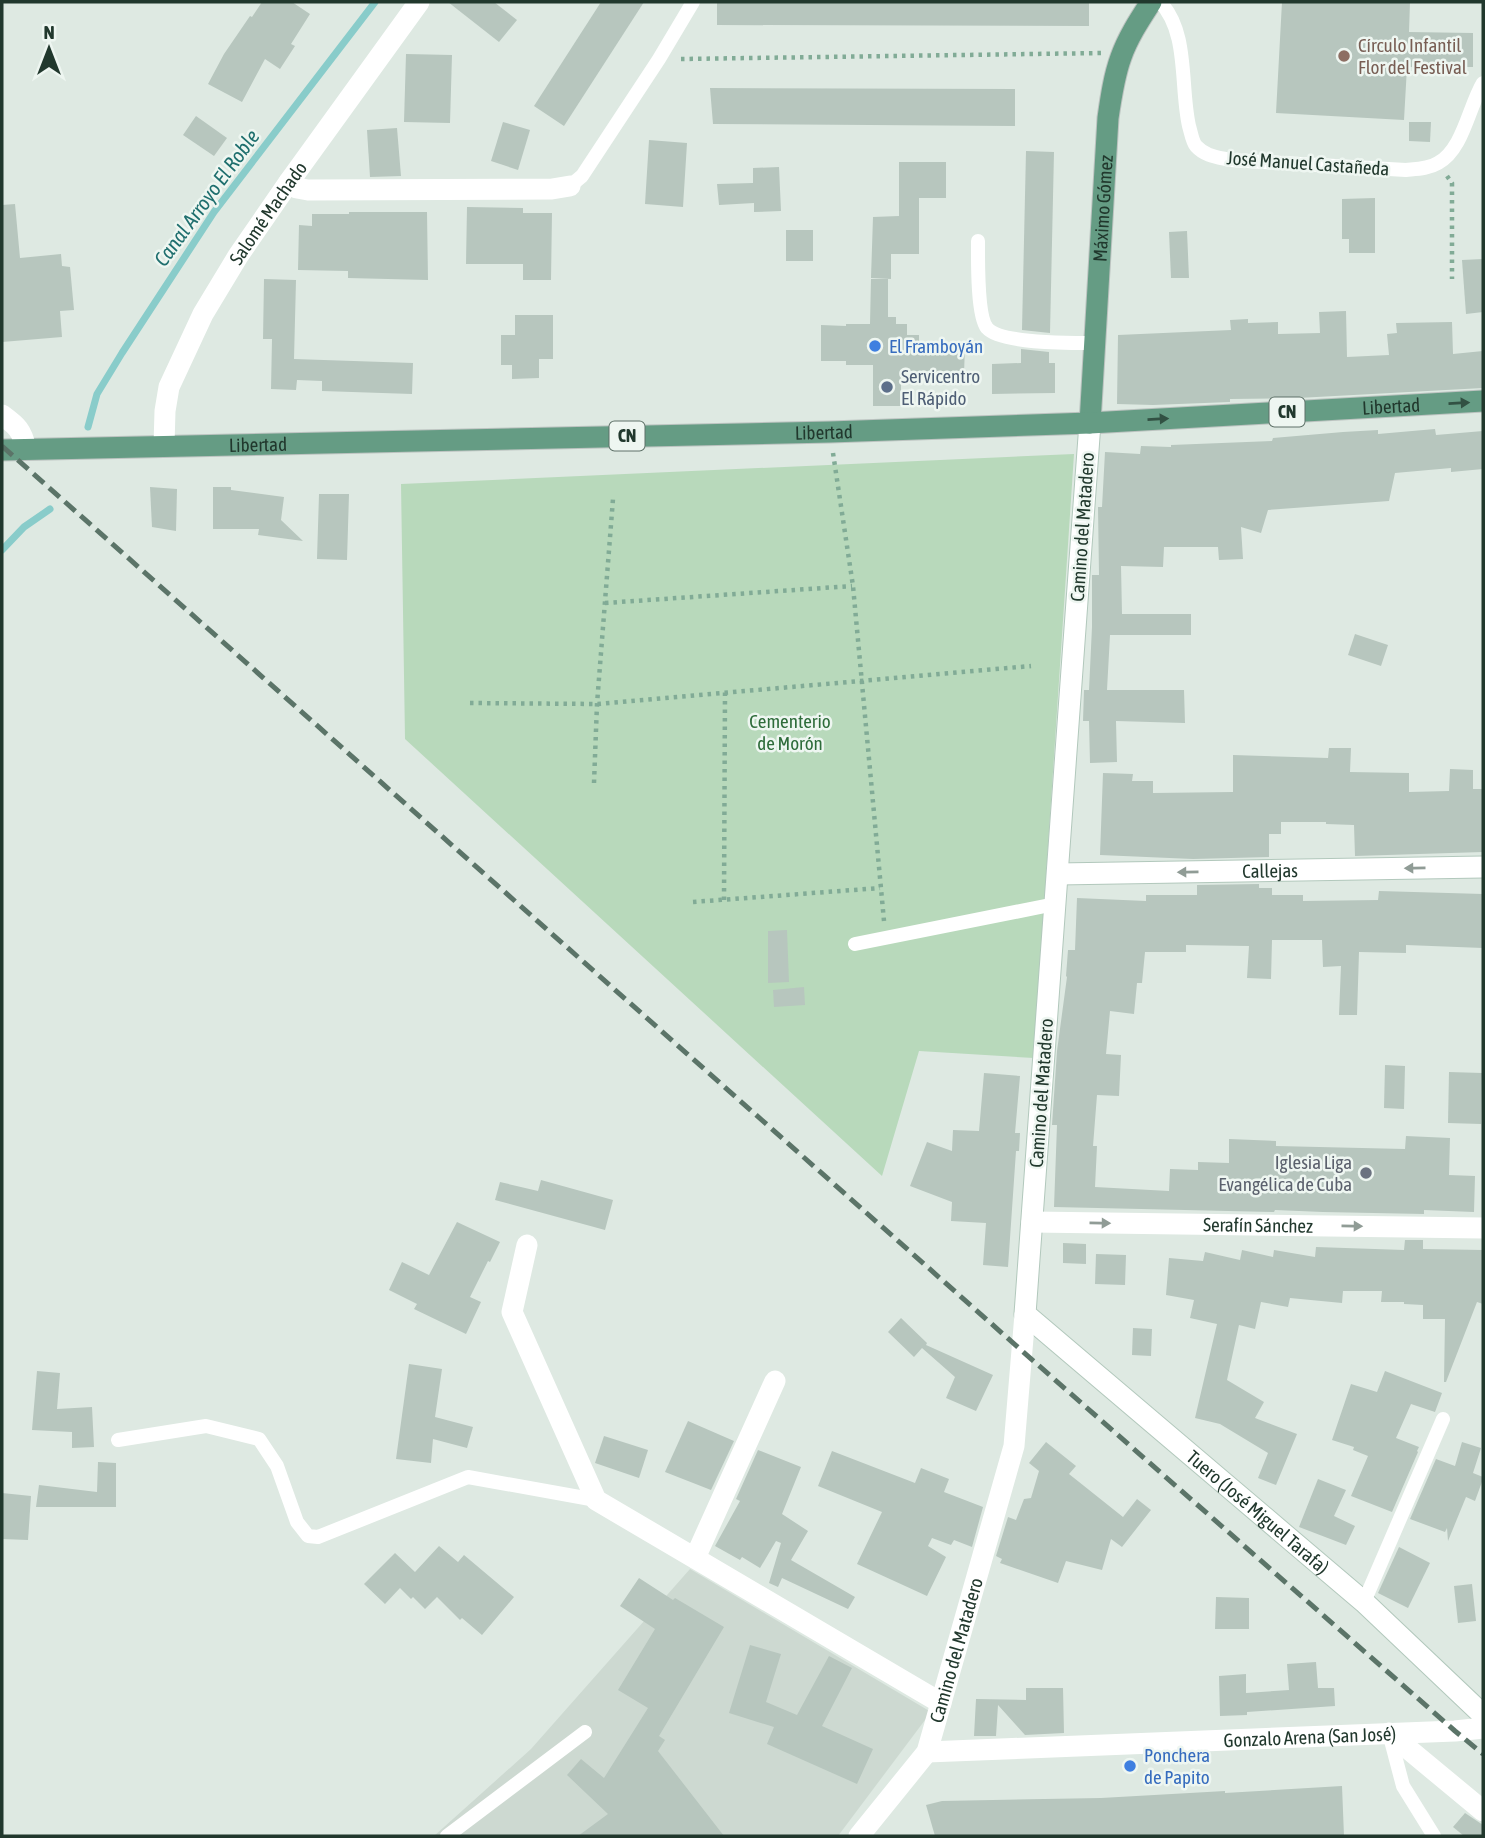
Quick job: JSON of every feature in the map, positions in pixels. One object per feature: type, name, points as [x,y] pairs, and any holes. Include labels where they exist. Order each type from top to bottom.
[{"type":"main road","name":"Máximo Gómez","points":[[1090,423],[1108,118],[1121,57],[1151,2]]},
{"type":"main road","name":"Libertad","points":[[164,445],[830,432],[1090,423],[1483,401]]},
{"type":"main road","name":"CN","points":[[2,450],[164,445]]},
{"type":"street","name":"Salomé Machado","points":[[164,445],[169,387],[203,314],[238,256],[289,182],[419,2]]},
{"type":"street","points":[[289,182],[297,188],[307,190],[552,189],[570,186]]},
{"type":"street","points":[[2,415],[18,427],[26,449]]},
{"type":"street","name":"Camino del Matadero","points":[[927,1752],[1014,1446],[1090,423]]},
{"type":"street","name":"Callejas","points":[[1058,874],[1483,867]]},
{"type":"street","name":"Serafín Sánchez","points":[[1032,1222],[1483,1228]]},
{"type":"street","points":[[527,1245],[512,1312],[596,1500],[941,1703]]},
{"type":"street","name":"Tuero (José Miguel Tarafa)","points":[[1025,1314],[1364,1602],[1483,1715]]},
{"type":"street","points":[[695,1558],[775,1381]]},
{"type":"street","name":"Gonzalo Arena (San José)","points":[[927,1752],[1483,1728]]},
{"type":"street","points":[[1389,1733],[1483,1811]]},
{"type":"street","points":[[859,1836],[927,1752]]},
{"type":"lane","points":[[570,186],[582,176],[693,2]]},
{"type":"lane","name":"José Manuel Castañeda","points":[[1160,2],[1174,23],[1194,144],[1206,155],[1230,160],[1406,170],[1426,168],[1439,163]]},
{"type":"lane","points":[[1439,163],[1459,140],[1483,83]]},
{"type":"lane","points":[[978,241],[982,315],[987,328],[999,335],[1037,342],[1094,343]]},
{"type":"lane","points":[[855,944],[1055,904]]},
{"type":"lane","points":[[1364,1602],[1443,1419]]},
{"type":"lane","points":[[118,1440],[206,1426],[259,1438],[277,1466],[297,1522],[308,1536],[318,1537],[468,1477],[596,1500]]},
{"type":"lane","points":[[447,1836],[585,1732]]},
{"type":"lane","points":[[1389,1733],[1403,1786],[1434,1836]]},
{"type":"path","points":[[659,59],[1099,52],[1121,57]]},
{"type":"path","points":[[1439,163],[1452,183],[1452,279]]},
{"type":"path","points":[[830,432],[853,586],[885,939]]},
{"type":"path","points":[[594,783],[597,704],[613,499]]},
{"type":"path","points":[[605,603],[853,586]]},
{"type":"path","points":[[470,704],[597,704],[1031,666]]},
{"type":"path","points":[[724,900],[725,692]]},
{"type":"path","points":[[693,902],[881,888]]},
{"type":"shaded area","points":[[690,1569],[931,1712],[838,1836],[434,1836],[531,1749]]},
{"type":"green space","name":"Cementerio de Morón","points":[[1074,454],[1034,1058],[919,1051],[882,1176],[405,739],[401,484]]},
{"type":"building","points":[[262,2],[292,2],[310,14],[291,44],[295,46],[280,69],[265,59],[242,102],[208,84],[224,54]]},
{"type":"building","points":[[448,2],[494,2],[517,20],[499,42]]},
{"type":"building","points":[[601,2],[644,2],[564,126],[534,106]]},
{"type":"building","points":[[717,2],[1089,2],[1089,26],[717,25]]},
{"type":"building","points":[[1282,2],[1410,2],[1409,32],[1473,33],[1473,67],[1407,67],[1404,120],[1276,113]]},
{"type":"building","points":[[406,54],[452,55],[450,123],[404,122]]},
{"type":"building","points":[[710,88],[1015,89],[1015,126],[713,124]]},
{"type":"building","points":[[196,116],[227,138],[214,156],[183,135]]},
{"type":"building","points":[[503,122],[530,130],[518,170],[491,161]]},
{"type":"building","points":[[1409,122],[1431,122],[1430,142],[1409,141]]},
{"type":"building","points":[[397,128],[401,176],[370,177],[367,130]]},
{"type":"building","points":[[649,140],[687,143],[683,207],[645,204]]},
{"type":"building","points":[[1026,151],[1054,152],[1050,333],[1022,330]]},
{"type":"building","points":[[899,162],[946,162],[946,198],[919,198],[919,254],[891,254],[891,279],[871,278],[873,217],[899,216]]},
{"type":"building","points":[[779,167],[781,211],[754,212],[754,203],[719,205],[717,184],[753,183],[753,168]]},
{"type":"building","points":[[1375,198],[1375,253],[1349,253],[1349,239],[1342,239],[1342,199]]},
{"type":"building","points":[[15,204],[20,258],[61,254],[62,266],[70,267],[74,310],[60,311],[62,337],[2,342],[2,205]]},
{"type":"building","points":[[467,207],[523,208],[523,213],[552,213],[551,280],[523,280],[523,264],[466,264]]},
{"type":"building","points":[[427,212],[428,280],[348,278],[348,271],[298,270],[299,225],[312,226],[312,214]]},
{"type":"building","points":[[786,230],[813,230],[813,261],[786,261]]},
{"type":"building","points":[[1187,231],[1189,278],[1171,278],[1169,232]]},
{"type":"building","points":[[1483,259],[1483,312],[1466,314],[1462,260]]},
{"type":"building","points":[[264,279],[296,280],[294,359],[413,363],[412,394],[322,391],[322,381],[297,380],[296,390],[271,389],[272,339],[263,339]]},
{"type":"building","points":[[871,279],[888,279],[888,317],[896,317],[896,324],[907,324],[907,335],[919,335],[919,345],[965,345],[964,374],[901,372],[901,406],[873,406],[873,365],[821,361],[821,325],[870,324]]},
{"type":"building","points":[[1346,311],[1347,357],[1389,355],[1387,334],[1397,333],[1396,323],[1452,322],[1453,354],[1483,351],[1483,388],[1230,399],[1230,402],[1117,404],[1118,335],[1231,330],[1230,320],[1248,319],[1248,323],[1278,322],[1278,334],[1320,333],[1319,312]]},
{"type":"building","points":[[515,315],[553,315],[553,359],[539,359],[539,378],[512,379],[512,365],[501,365],[501,335],[515,335]]},
{"type":"building","points":[[1021,349],[1049,352],[1049,363],[1055,363],[1055,393],[992,394],[992,364],[1021,363]]},
{"type":"building","points":[[1435,429],[1436,435],[1483,431],[1483,469],[1451,472],[1451,468],[1395,473],[1389,501],[1268,510],[1261,533],[1241,527],[1243,559],[1219,560],[1218,547],[1164,547],[1163,567],[1121,566],[1122,614],[1191,614],[1191,635],[1110,635],[1107,690],[1184,690],[1185,723],[1116,721],[1117,762],[1090,763],[1089,721],[1083,721],[1084,690],[1089,690],[1092,575],[1099,575],[1098,507],[1102,507],[1105,452],[1140,454],[1141,446],[1171,447],[1272,441],[1273,438],[1343,432],[1378,430],[1378,434]]},
{"type":"building","points":[[150,487],[177,489],[176,531],[152,527]]},
{"type":"building","points":[[213,487],[231,487],[231,490],[284,497],[281,520],[303,541],[258,535],[259,529],[213,529]]},
{"type":"building","points":[[319,494],[349,494],[347,560],[317,559]]},
{"type":"building","points":[[1355,634],[1388,645],[1381,666],[1348,655]]},
{"type":"building","points":[[1329,748],[1351,748],[1350,772],[1409,773],[1409,792],[1449,791],[1450,769],[1473,770],[1473,789],[1483,789],[1483,852],[1355,856],[1354,825],[1281,822],[1281,834],[1269,834],[1269,857],[1193,859],[1100,855],[1103,773],[1133,774],[1132,781],[1153,781],[1153,793],[1233,792],[1233,755],[1328,758]]},
{"type":"building","points":[[1259,884],[1259,888],[1272,888],[1272,895],[1303,895],[1303,901],[1378,900],[1379,891],[1483,894],[1483,948],[1406,945],[1406,953],[1359,952],[1357,1015],[1339,1015],[1341,966],[1323,967],[1322,940],[1272,940],[1271,979],[1247,978],[1249,946],[1186,945],[1186,952],[1145,952],[1142,983],[1137,983],[1134,1014],[1110,1011],[1106,1054],[1121,1055],[1119,1096],[1097,1095],[1093,1146],[1097,1146],[1095,1187],[1169,1191],[1170,1169],[1198,1170],[1198,1162],[1229,1163],[1229,1139],[1276,1141],[1276,1146],[1405,1149],[1406,1136],[1450,1138],[1449,1175],[1475,1176],[1474,1212],[1424,1210],[1424,1214],[1054,1207],[1057,1125],[1052,1125],[1057,1051],[1068,950],[1075,950],[1077,898],[1146,901],[1146,895],[1197,895],[1197,885]]},
{"type":"building","points":[[787,930],[789,982],[768,983],[768,931]]},
{"type":"building","points":[[804,987],[805,1005],[774,1007],[773,990]]},
{"type":"building","points":[[1385,1065],[1405,1066],[1404,1109],[1384,1108]]},
{"type":"building","points":[[1449,1072],[1482,1073],[1481,1124],[1448,1123]]},
{"type":"building","points":[[984,1073],[1020,1076],[1015,1133],[1020,1133],[1019,1151],[1016,1151],[1008,1267],[983,1265],[986,1223],[951,1221],[952,1202],[910,1186],[927,1142],[952,1151],[953,1130],[979,1131]]},
{"type":"building","points":[[541,1180],[613,1200],[605,1230],[495,1200],[500,1182],[538,1191]]},
{"type":"building","points":[[457,1222],[500,1242],[470,1297],[481,1302],[466,1334],[414,1309],[417,1304],[389,1290],[402,1262],[429,1275]]},
{"type":"building","points":[[1405,1240],[1423,1240],[1423,1249],[1483,1250],[1483,1304],[1477,1302],[1446,1382],[1445,1319],[1423,1319],[1423,1305],[1381,1302],[1382,1291],[1343,1291],[1342,1303],[1290,1298],[1288,1307],[1261,1302],[1255,1329],[1239,1325],[1227,1380],[1264,1402],[1255,1418],[1297,1434],[1276,1485],[1258,1478],[1268,1453],[1220,1424],[1195,1418],[1217,1324],[1190,1318],[1194,1300],[1166,1295],[1169,1258],[1203,1261],[1205,1252],[1240,1260],[1242,1250],[1273,1257],[1274,1250],[1315,1257],[1316,1247],[1404,1250]]},
{"type":"building","points":[[1063,1243],[1086,1244],[1086,1264],[1063,1263]]},
{"type":"building","points":[[1096,1254],[1126,1255],[1125,1285],[1095,1284]]},
{"type":"building","points":[[901,1318],[926,1345],[993,1375],[976,1411],[946,1398],[955,1377],[922,1348],[914,1357],[888,1332]]},
{"type":"building","points":[[1133,1328],[1152,1329],[1151,1356],[1132,1355]]},
{"type":"building","points":[[409,1364],[442,1369],[435,1417],[473,1427],[467,1448],[433,1439],[431,1463],[396,1459]]},
{"type":"building","points":[[37,1371],[60,1373],[57,1409],[92,1407],[94,1447],[72,1448],[72,1432],[32,1430]]},
{"type":"building","points":[[1385,1371],[1442,1393],[1435,1412],[1411,1404],[1396,1438],[1419,1447],[1392,1512],[1351,1496],[1368,1456],[1353,1450],[1354,1447],[1332,1440],[1351,1384],[1377,1392]]},
{"type":"building","points":[[688,1421],[734,1441],[711,1490],[665,1472]]},
{"type":"building","points":[[604,1436],[648,1450],[639,1478],[595,1463]]},
{"type":"building","points":[[1046,1442],[1076,1466],[1069,1474],[1123,1517],[1137,1499],[1151,1510],[1122,1547],[1111,1539],[1102,1570],[1066,1561],[1058,1583],[1000,1563],[1002,1559],[996,1556],[1008,1517],[1016,1520],[1024,1499],[1031,1498],[1039,1471],[1029,1463]]},
{"type":"building","points":[[1462,1442],[1481,1448],[1473,1473],[1483,1479],[1475,1501],[1466,1497],[1448,1541],[1447,1528],[1445,1532],[1410,1519],[1436,1459],[1455,1466]]},
{"type":"building","points":[[758,1450],[801,1467],[782,1514],[808,1531],[791,1560],[855,1597],[848,1609],[782,1578],[778,1587],[769,1583],[781,1543],[776,1541],[760,1568],[715,1546],[740,1501],[736,1499]]},
{"type":"building","points":[[832,1451],[915,1483],[921,1468],[949,1479],[944,1492],[983,1507],[972,1547],[954,1540],[951,1545],[932,1538],[928,1546],[946,1557],[927,1596],[857,1564],[882,1512],[818,1486]]},
{"type":"building","points":[[98,1462],[116,1463],[116,1507],[36,1507],[39,1485],[97,1492]]},
{"type":"building","points":[[1318,1479],[1346,1490],[1334,1516],[1355,1526],[1346,1545],[1299,1527]]},
{"type":"building","points":[[2,1493],[31,1496],[28,1540],[2,1539]]},
{"type":"building","points":[[439,1546],[458,1562],[464,1555],[514,1597],[482,1635],[462,1618],[460,1620],[437,1597],[425,1609],[400,1588],[385,1604],[364,1584],[395,1553],[415,1572]]},
{"type":"building","points":[[1399,1547],[1430,1563],[1408,1608],[1378,1593]]},
{"type":"building","points":[[639,1578],[724,1627],[659,1736],[665,1740],[658,1751],[724,1836],[578,1836],[608,1814],[567,1775],[581,1759],[604,1778],[648,1708],[618,1690],[655,1629],[620,1606]]},
{"type":"building","points":[[1472,1584],[1476,1621],[1458,1623],[1454,1586]]},
{"type":"building","points":[[1216,1597],[1249,1598],[1249,1629],[1215,1629]]},
{"type":"building","points":[[750,1645],[781,1654],[766,1702],[797,1715],[829,1656],[852,1668],[822,1726],[873,1749],[857,1784],[767,1744],[774,1727],[729,1713]]},
{"type":"building","points":[[1316,1662],[1318,1688],[1334,1688],[1335,1706],[1220,1716],[1219,1676],[1246,1674],[1246,1693],[1289,1690],[1287,1664]]},
{"type":"building","points":[[1026,1688],[1063,1688],[1064,1733],[1025,1735],[998,1705],[996,1736],[974,1736],[976,1699],[1026,1700]]},
{"type":"building","points":[[1342,1786],[1344,1836],[935,1836],[926,1805],[942,1801],[1101,1798]]},
{"type":"building","points":[[1465,1813],[1483,1825],[1483,1836],[1464,1836],[1453,1827]]},
{"type":"waterway","name":"Canal Arroyo El Roble","points":[[88,427],[97,394],[214,212],[375,2]]},
{"type":"waterway","name":"Canal Arroyo El Roble","points":[[2,550],[24,527],[50,509]]},
{"type":"railway","points":[[2,446],[1021,1350],[1483,1754]]},
{"type":"place","name":"Círculo Infantil Flor del Festival","points":[[1344,56]]},
{"type":"place","name":"El Framboyán","points":[[875,346]]},
{"type":"place","name":"Servicentro El Rápido","points":[[887,387]]},
{"type":"place","name":"Iglesia Liga Evangélica de Cuba","points":[[1366,1173]]},
{"type":"place","name":"Ponchera de Papito","points":[[1130,1766]]}]
